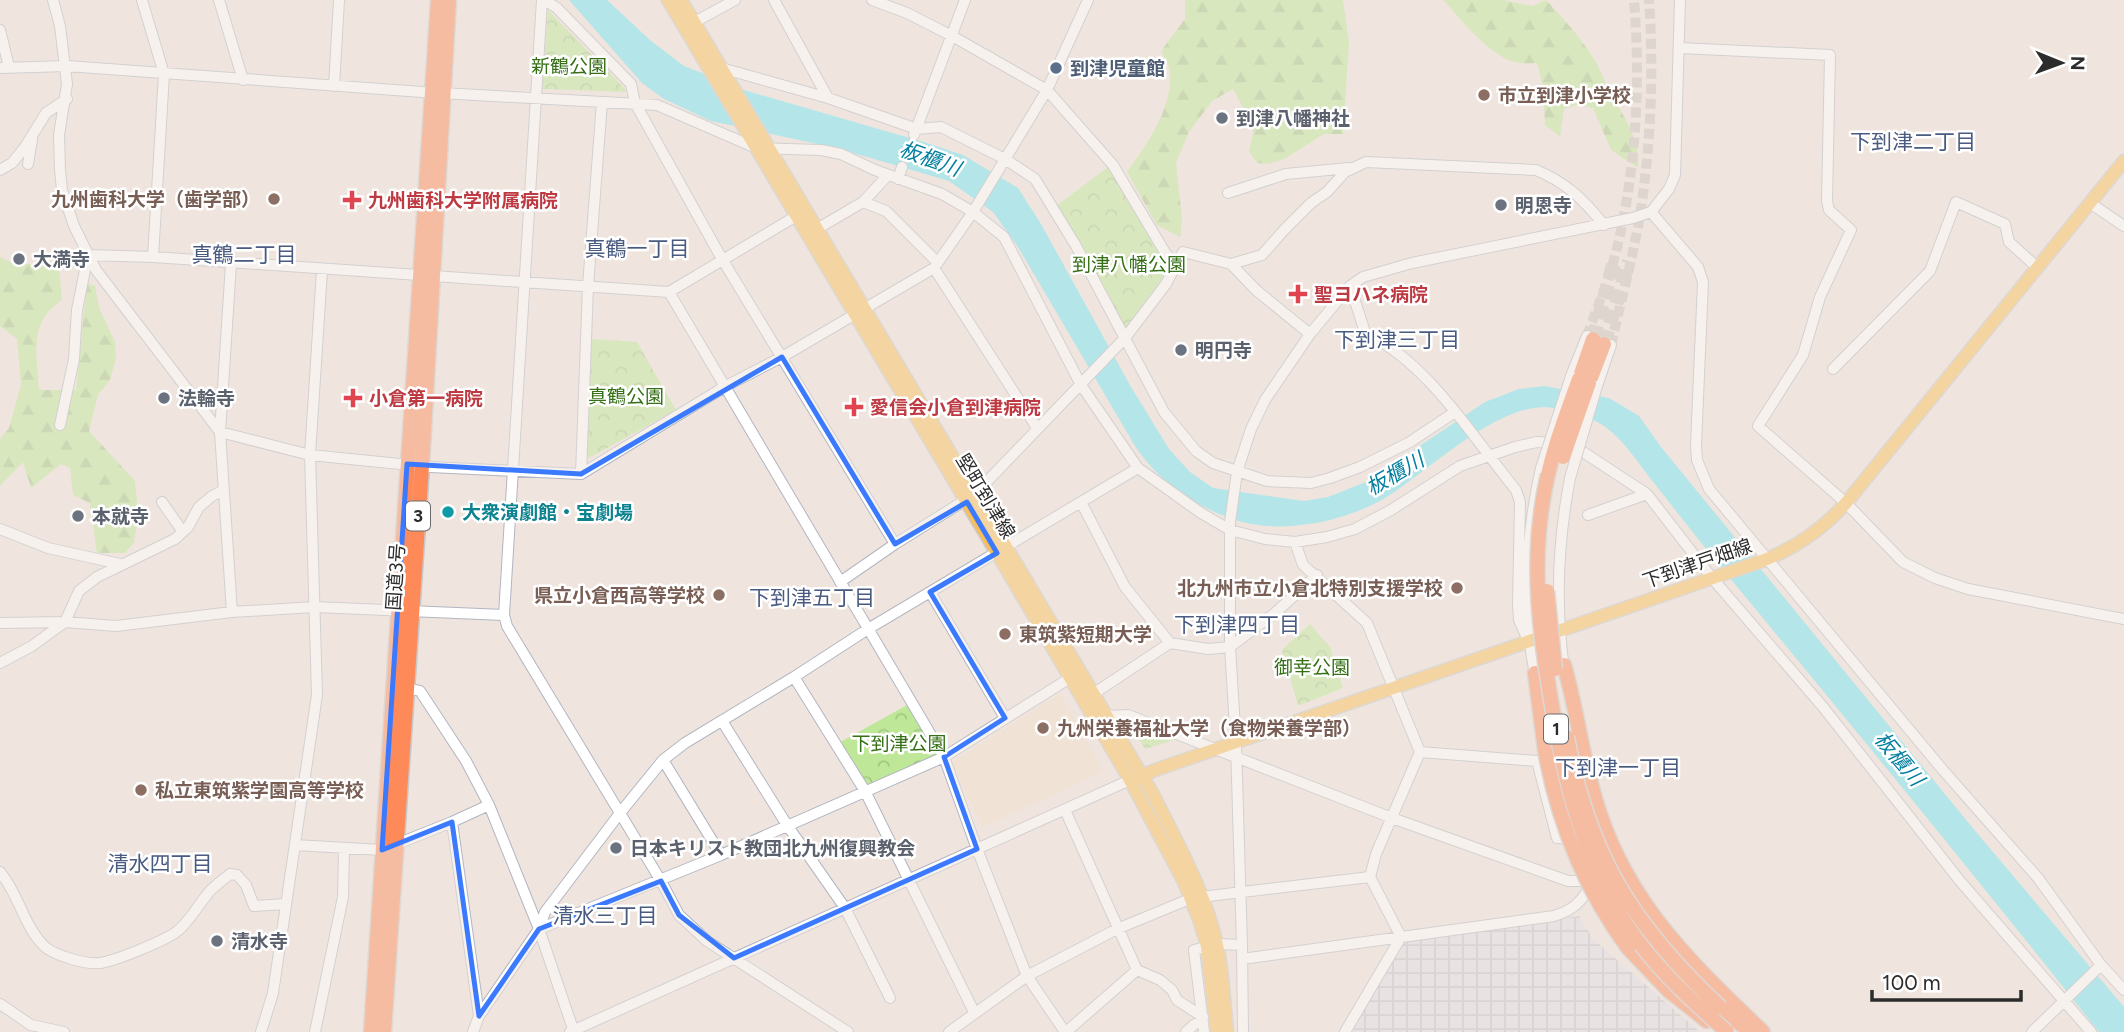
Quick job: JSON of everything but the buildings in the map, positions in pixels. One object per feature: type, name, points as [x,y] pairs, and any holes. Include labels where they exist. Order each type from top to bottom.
[{"type":"highway","name":"国道3号","points":[[438,0],[438,92]]},
{"type":"highway","name":"国道3号","points":[[384,1032],[389,847],[438,92],[449,0]]},
{"type":"highway","points":[[1599,341],[1584,381],[1556,480],[1546,568],[1549,631],[1571,757],[1592,831],[1611,875],[1626,900],[1676,966],[1750,1032]]},
{"type":"highway","name":"1","points":[[1584,381],[1561,429],[1547,478],[1537,568],[1539,632],[1563,769],[1589,853],[1601,882],[1626,925],[1673,982],[1725,1032]]},
{"type":"highway","name":"国道3号","points":[[371,1032],[407,688],[405,610]]},
{"type":"highway","points":[[1563,665],[1592,790],[1624,873],[1640,900],[1678,949],[1761,1032]]},
{"type":"highway","points":[[1535,673],[1554,794],[1571,847],[1595,898],[1628,948],[1668,990],[1725,1032]]},
{"type":"main road","name":"堅町到津線","points":[[668,0],[689,25],[760,143],[817,229],[861,312]]},
{"type":"main road","name":"堅町到津線","points":[[681,0],[689,25]]},
{"type":"main road","name":"堅町到津線","points":[[716,69],[730,80],[798,215],[861,312],[1002,550],[1107,716],[1136,778]]},
{"type":"main road","name":"下到津戸畑線","points":[[1136,778],[1216,750],[1236,750],[1395,688],[1765,560],[1802,542],[1818,531],[1846,503],[2124,161]]},
{"type":"main road","name":"堅町到津線","points":[[1002,550],[1070,678],[1182,852],[1212,945],[1227,1032]]},
{"type":"main road","name":"堅町到津線","points":[[1212,945],[1217,1032]]},
{"type":"street","points":[[53,0],[66,66],[67,99],[60,135],[62,190],[74,226],[96,270],[220,432],[310,455],[414,465],[581,474],[726,386],[861,312],[936,265],[972,212],[1046,90],[1088,0]]},
{"type":"street","points":[[142,0],[164,74],[153,257]]},
{"type":"street","points":[[219,0],[243,80]]},
{"type":"street","points":[[334,86],[339,0]]},
{"type":"street","points":[[848,1032],[706,941],[679,915],[507,626],[504,615],[543,0],[557,9],[631,84],[635,103],[722,260],[895,544]]},
{"type":"street","points":[[689,25],[735,0]]},
{"type":"street","points":[[774,0],[828,98]]},
{"type":"street","points":[[872,0],[907,13],[952,36],[1046,90],[1113,165],[1166,254],[1176,266]]},
{"type":"street","points":[[915,132],[965,0]]},
{"type":"street","points":[[1243,1032],[1236,750],[1230,647],[1230,526],[1236,477],[1251,429],[1265,400],[1310,334],[1350,286],[1363,277],[1379,271],[1604,225],[1651,212],[1665,195],[1675,175],[1680,0]]},
{"type":"street","points":[[0,30],[5,67],[66,66],[334,86],[635,103],[668,108],[760,143],[841,154],[893,177],[942,194],[972,212],[1004,237],[1084,382],[1138,468],[1201,513],[1265,539],[1294,542],[1355,529],[1391,510],[1460,466],[1488,455],[1537,442],[1559,443],[1583,452],[1647,494],[1823,707],[1960,881],[2065,998],[2091,1032]]},
{"type":"street","points":[[1680,48],[1830,55],[1827,201],[1829,210],[1851,230],[1820,297],[1803,355],[1758,426],[1846,503],[1903,562],[1934,578],[1968,589],[2124,619]]},
{"type":"street","points":[[716,69],[828,98],[915,132],[941,127],[1005,159],[1035,180],[1076,246],[1122,341],[1164,412],[1195,452],[1236,477],[1288,483],[1311,483],[1331,478],[1410,442],[1455,412]]},
{"type":"street","points":[[0,170],[12,163],[46,113],[67,99]]},
{"type":"street","points":[[581,474],[588,286],[602,102]]},
{"type":"street","points":[[28,164],[32,136]]},
{"type":"street","points":[[840,582],[895,544],[971,498],[1122,341],[1166,284],[1183,252],[1231,264],[1262,255],[1311,203],[1353,168],[1366,162],[1536,170],[1580,195],[1604,225]]},
{"type":"street","points":[[817,229],[863,202],[902,167]]},
{"type":"street","points":[[1228,193],[1286,174],[1353,168]]},
{"type":"street","points":[[863,202],[886,211],[936,265],[1037,428]]},
{"type":"street","points":[[1833,369],[1930,271],[1956,202],[2005,224],[2009,242],[2038,268]]},
{"type":"street","points":[[2090,203],[2124,226]]},
{"type":"street","points":[[1651,212],[1698,267],[1703,282],[1696,445],[1701,474],[1709,489],[1765,560],[2038,878],[2100,966],[2124,990]]},
{"type":"street","points":[[88,255],[153,257],[669,292],[798,215]]},
{"type":"street","points":[[60,425],[74,359],[77,310],[88,255]]},
{"type":"street","points":[[230,264],[220,432],[232,612]]},
{"type":"street","points":[[1231,264],[1256,290],[1310,334]]},
{"type":"street","points":[[261,1032],[273,993],[317,695],[310,455],[322,270]]},
{"type":"street","points":[[1350,286],[1366,332],[1388,344],[1429,379],[1516,490],[1520,502],[1517,604],[1519,620],[1529,641]]},
{"type":"street","points":[[669,292],[944,757],[1027,976],[1065,1032],[1137,970]]},
{"type":"street","points":[[1584,381],[1541,468],[1529,547],[1529,641],[1562,792],[1576,839],[1593,881],[1652,954],[1734,1032]]},
{"type":"street","points":[[1584,381],[1559,556],[1563,665],[1584,785],[1605,848],[1618,877],[1662,942],[1715,994],[1761,1032]]},
{"type":"street","points":[[473,1032],[479,1016],[539,929],[545,912],[663,760],[685,743],[868,629],[1138,468]]},
{"type":"street","points":[[0,663],[26,650],[65,622],[79,591],[97,577],[167,544],[183,531],[199,507],[222,491]]},
{"type":"street","points":[[1588,515],[1647,494]]},
{"type":"street","points":[[162,502],[183,531]]},
{"type":"street","points":[[1081,502],[1125,587],[1170,643],[1208,649],[1230,647],[1275,613],[1317,575]]},
{"type":"street","points":[[0,529],[48,548],[120,564]]},
{"type":"street","points":[[1294,542],[1303,565],[1367,623],[1420,752],[1376,854],[1370,877],[1401,937]]},
{"type":"street","points":[[930,592],[1005,718]]},
{"type":"street","points":[[0,623],[65,622],[116,626],[232,612],[314,607],[504,615]]},
{"type":"street","points":[[1093,694],[1170,643]]},
{"type":"street","points":[[794,677],[865,791],[974,1012]]},
{"type":"street","points":[[539,929],[661,881],[944,757],[1070,678]]},
{"type":"street","points":[[407,688],[420,691],[466,761],[489,805],[539,929],[573,1031],[1136,778]]},
{"type":"street","points":[[1107,716],[1128,715],[1216,750]]},
{"type":"street","points":[[722,720],[787,825],[845,908],[890,998]]},
{"type":"street","points":[[1236,750],[1392,818],[1568,881],[1618,877]]},
{"type":"street","points":[[1420,752],[1536,761],[1557,838],[1576,839]]},
{"type":"street","points":[[663,760],[721,855]]},
{"type":"street","points":[[295,845],[344,849],[389,847],[489,805]]},
{"type":"street","points":[[1065,810],[1137,970],[1160,980],[1203,1024]]},
{"type":"street","points":[[452,822],[479,1016]]},
{"type":"street","points":[[315,1032],[343,897],[344,849]]},
{"type":"street","points":[[0,872],[11,888],[25,919],[48,950],[99,964],[129,955],[175,933],[207,894],[230,874],[237,875],[246,885],[254,906],[286,904]]},
{"type":"street","points":[[949,1032],[1027,976],[1117,929],[1197,897],[1370,877]]},
{"type":"street","points":[[1242,959],[1554,916],[1567,912],[1583,901],[1593,881]]},
{"type":"street","points":[[1345,1032],[1401,937]]},
{"type":"street","points":[[1203,1024],[1194,950],[1212,945],[1242,945]]},
{"type":"street","points":[[2032,1032],[2100,966]]},
{"type":"street","points":[[0,1006],[31,1025],[64,1032]]},
{"type":"street","points":[[1186,1032],[1195,1024],[1203,1024]]},
{"type":"highlighted area","points":[[782,357],[895,544],[967,502],[997,553],[930,592],[1005,718],[944,757],[977,849],[734,958],[679,915],[661,881],[539,929],[479,1016],[452,822],[382,850],[407,464],[581,474]]},
{"type":"shaded area","name":"九州栄養福祉大学（食物栄養学部）","points":[[1061,693],[1103,772],[982,828],[952,762]]},
{"type":"shaded area","points":[[1579,916],[1593,939],[1700,1032],[1352,1032],[1403,942]]},
{"type":"green space","points":[[1185,0],[1343,0],[1349,43],[1343,134],[1324,134],[1286,158],[1269,164],[1257,163],[1249,151],[1254,128],[1233,89],[1212,101],[1189,132],[1176,163],[1182,219],[1180,237],[1157,225],[1127,172],[1150,138],[1163,112],[1170,85],[1170,71],[1161,51],[1185,19]]},
{"type":"green space","points":[[1443,0],[1503,0],[1532,6],[1546,0],[1597,64],[1634,138],[1638,168],[1611,150],[1593,108],[1577,105],[1564,109],[1560,137],[1545,125],[1543,86],[1537,63],[1517,63],[1495,52],[1476,36]]},
{"type":"green space","name":"新鶴公園","points":[[548,10],[625,89],[626,92],[542,89]]},
{"type":"green space","name":"到津八幡公園","points":[[1108,167],[1169,265],[1127,328],[1120,324],[1056,206]]},
{"type":"green space","points":[[0,257],[12,263],[59,266],[62,300],[44,319],[37,340],[39,390],[76,390],[87,283],[95,286],[99,308],[115,342],[116,358],[110,380],[98,395],[89,431],[135,481],[138,514],[134,543],[125,553],[97,553],[90,503],[73,495],[70,468],[61,464],[31,488],[23,462],[0,486],[0,439],[9,428],[21,385],[17,339],[0,326]]},
{"type":"green space","name":"真鶴公園","points":[[592,339],[637,342],[676,410],[589,458],[584,454]]},
{"type":"green space","name":"御幸公園","points":[[1310,624],[1330,647],[1343,688],[1298,706],[1282,650]]},
{"type":"green space","name":"下到津公園","points":[[909,704],[941,756],[861,790],[835,745]]},
{"type":"green space","points":[[1133,722],[1177,739],[1145,749],[1130,724]]},
{"type":"water","name":"板櫃川","points":[[569,0],[607,0],[651,41],[684,66],[747,91],[963,155],[1018,188],[1169,449],[1190,472],[1213,488],[1304,501],[1328,497],[1366,482],[1485,402],[1519,389],[1544,386],[1609,398],[1639,416],[1661,447],[1976,832],[2124,1007],[2124,1032],[2099,1032],[1913,800],[1715,560],[1630,451],[1601,424],[1558,409],[1536,408],[1513,414],[1489,425],[1380,501],[1344,516],[1305,525],[1284,526],[1245,523],[1227,517],[1175,489],[1144,458],[1018,247],[993,212],[949,181],[840,149],[711,121],[664,99],[642,83]]},
{"type":"tunnel","points":[[1587,336],[1612,266],[1628,193],[1637,96],[1634,0]]},
{"type":"tunnel","points":[[1611,345],[1635,243],[1644,183],[1651,78],[1649,0]]},
{"type":"tunnel","points":[[1593,339],[1615,258]]},
{"type":"tunnel","points":[[1604,344],[1629,261]]},
{"type":"place","name":"到津児童館","points":[[1056,68]]},
{"type":"place","name":"市立到津小学校","points":[[1484,95]]},
{"type":"place","name":"到津八幡神社","points":[[1222,118]]},
{"type":"place","name":"九州歯科大学（歯学部）","points":[[274,199]]},
{"type":"place","name":"九州歯科大学附属病院","points":[[352,200]]},
{"type":"place","name":"明恩寺","points":[[1501,205]]},
{"type":"place","name":"大満寺","points":[[19,259]]},
{"type":"place","name":"聖ヨハネ病院","points":[[1298,294]]},
{"type":"place","name":"明円寺","points":[[1181,350]]},
{"type":"place","name":"法輪寺","points":[[164,398]]},
{"type":"place","name":"小倉第一病院","points":[[353,398]]},
{"type":"place","name":"愛信会小倉到津病院","points":[[854,407]]},
{"type":"place","name":"大衆演劇館・宝劇場","points":[[448,512]]},
{"type":"place","name":"本就寺","points":[[78,516]]},
{"type":"place","name":"北九州市立小倉北特別支援学校","points":[[1457,588]]},
{"type":"place","name":"県立小倉西高等学校","points":[[719,595]]},
{"type":"place","name":"東筑紫短期大学","points":[[1005,634]]},
{"type":"place","name":"九州栄養福祉大学（食物栄養学部）","points":[[1043,728]]},
{"type":"place","name":"私立東筑紫学園高等学校","points":[[141,790]]},
{"type":"place","name":"日本キリスト教団北九州復興教会","points":[[616,848]]},
{"type":"place","name":"清水寺","points":[[217,941]]},
{"type":"district","name":"下到津二丁目","points":[[1913,142]]},
{"type":"district","name":"真鶴一丁目","points":[[637,249]]},
{"type":"district","name":"真鶴二丁目","points":[[244,255]]},
{"type":"district","name":"下到津三丁目","points":[[1397,340]]},
{"type":"district","name":"下到津五丁目","points":[[812,598]]},
{"type":"district","name":"下到津四丁目","points":[[1237,625]]},
{"type":"district","name":"下到津一丁目","points":[[1618,768]]},
{"type":"district","name":"清水四丁目","points":[[160,864]]},
{"type":"district","name":"清水三丁目","points":[[605,916]]}]
